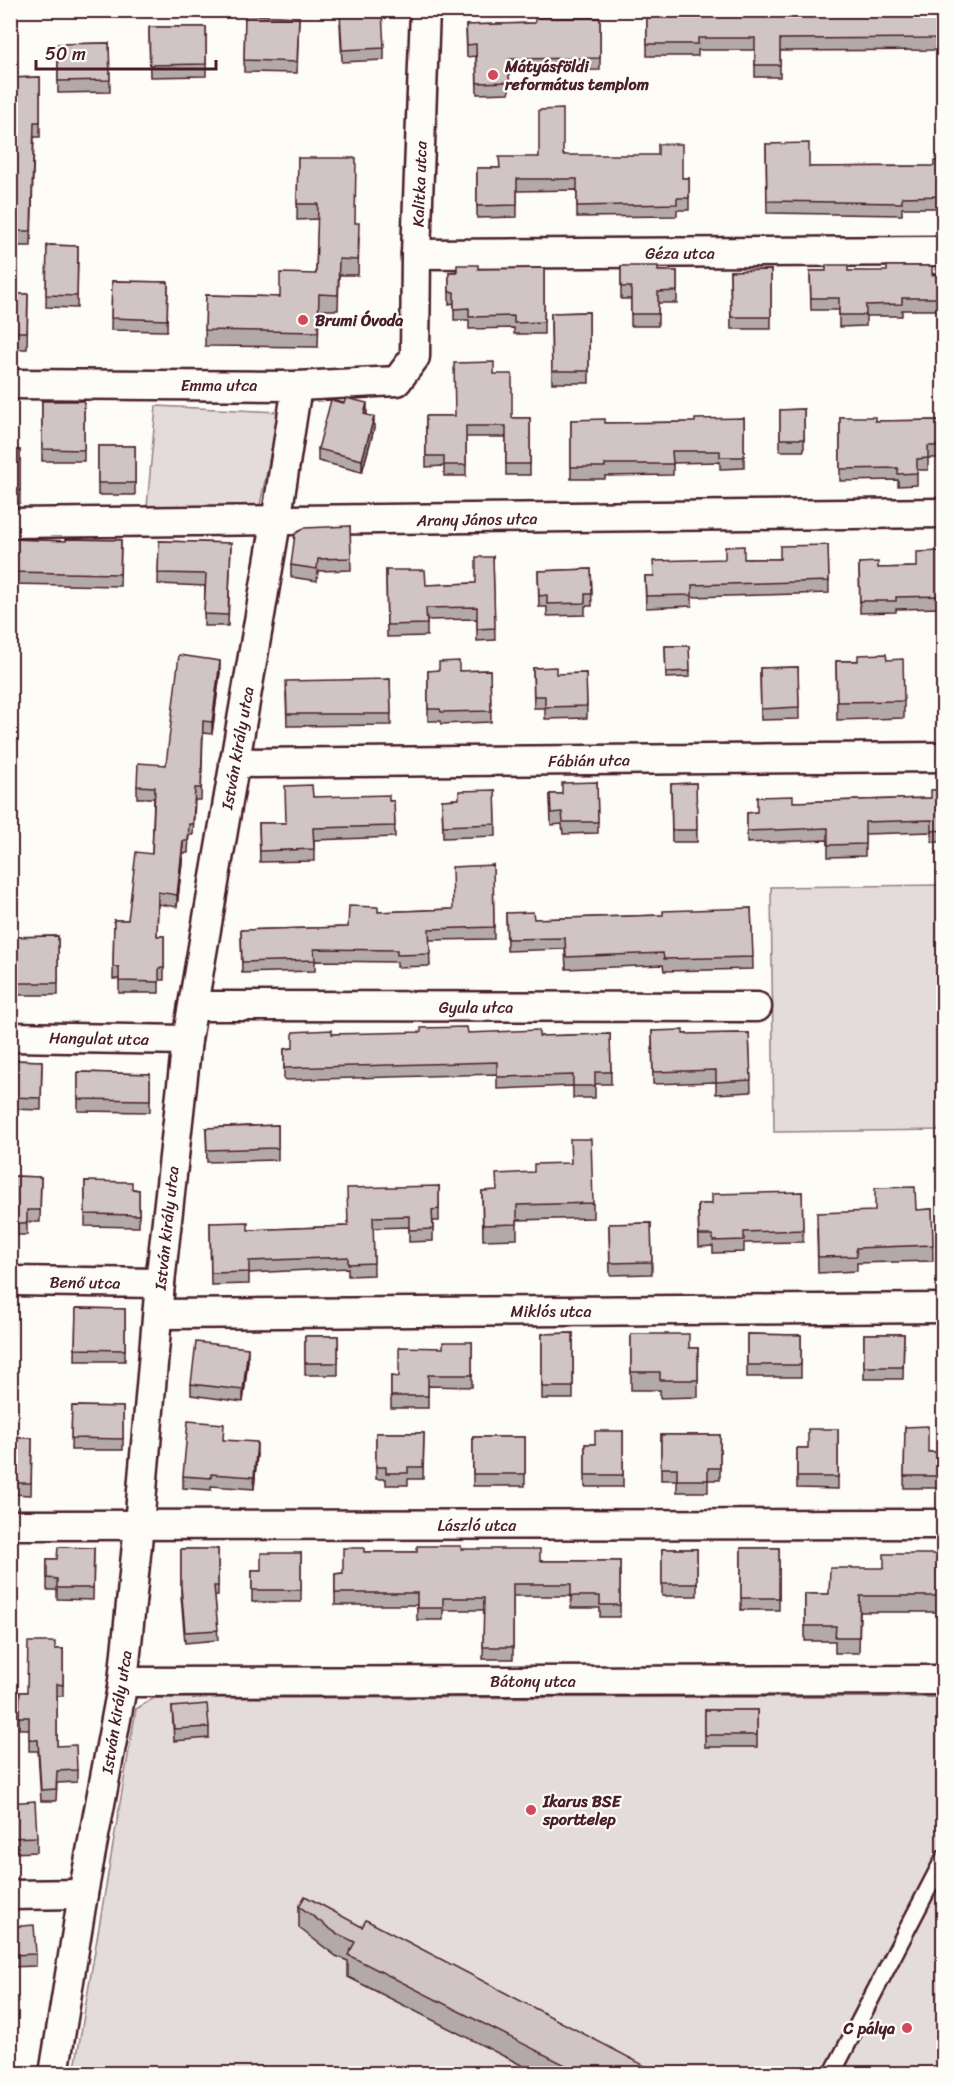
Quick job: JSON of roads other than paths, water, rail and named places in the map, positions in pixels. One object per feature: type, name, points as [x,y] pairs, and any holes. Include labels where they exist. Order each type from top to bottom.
[{"type":"street","name":"Kalitka utca","points":[[415,357],[416,254],[425,10]]},
{"type":"street","name":"Géza utca","points":[[416,254],[944,251]]},
{"type":"street","name":"Emma utca","points":[[10,384],[297,386],[397,381],[415,357]]},
{"type":"street","name":"István király utca","points":[[54,2073],[83,1894],[123,1682],[160,1283],[187,1040],[276,522],[297,386]]},
{"type":"street","name":"Arany János utca","points":[[10,523],[276,522],[944,513]]},
{"type":"street","name":"Fábián utca","points":[[234,763],[944,757]]},
{"type":"street","name":"Gyula utca","points":[[194,1006],[757,1008]]},
{"type":"street","name":"Hangulat utca","points":[[10,1037],[187,1040]]},
{"type":"street","name":"Benő utca","points":[[10,1281],[160,1283]]},
{"type":"street","name":"Miklós utca","points":[[158,1314],[944,1308]]},
{"type":"street","name":"László utca","points":[[10,1525],[944,1524]]},
{"type":"street","name":"Bátony utca","points":[[123,1682],[944,1680]]},
{"type":"street","points":[[10,1895],[83,1894]]},
{"type":"lane","points":[[832,2073],[944,1857]]},
{"type":"place","name":"Mátyásföldi református templom","points":[[493,75]]},
{"type":"place","name":"Brumi Óvoda","points":[[303,320]]},
{"type":"place","name":"Ikarus BSE sporttelep","points":[[531,1810]]},
{"type":"place","name":"C pálya","points":[[907,2028]]}]
